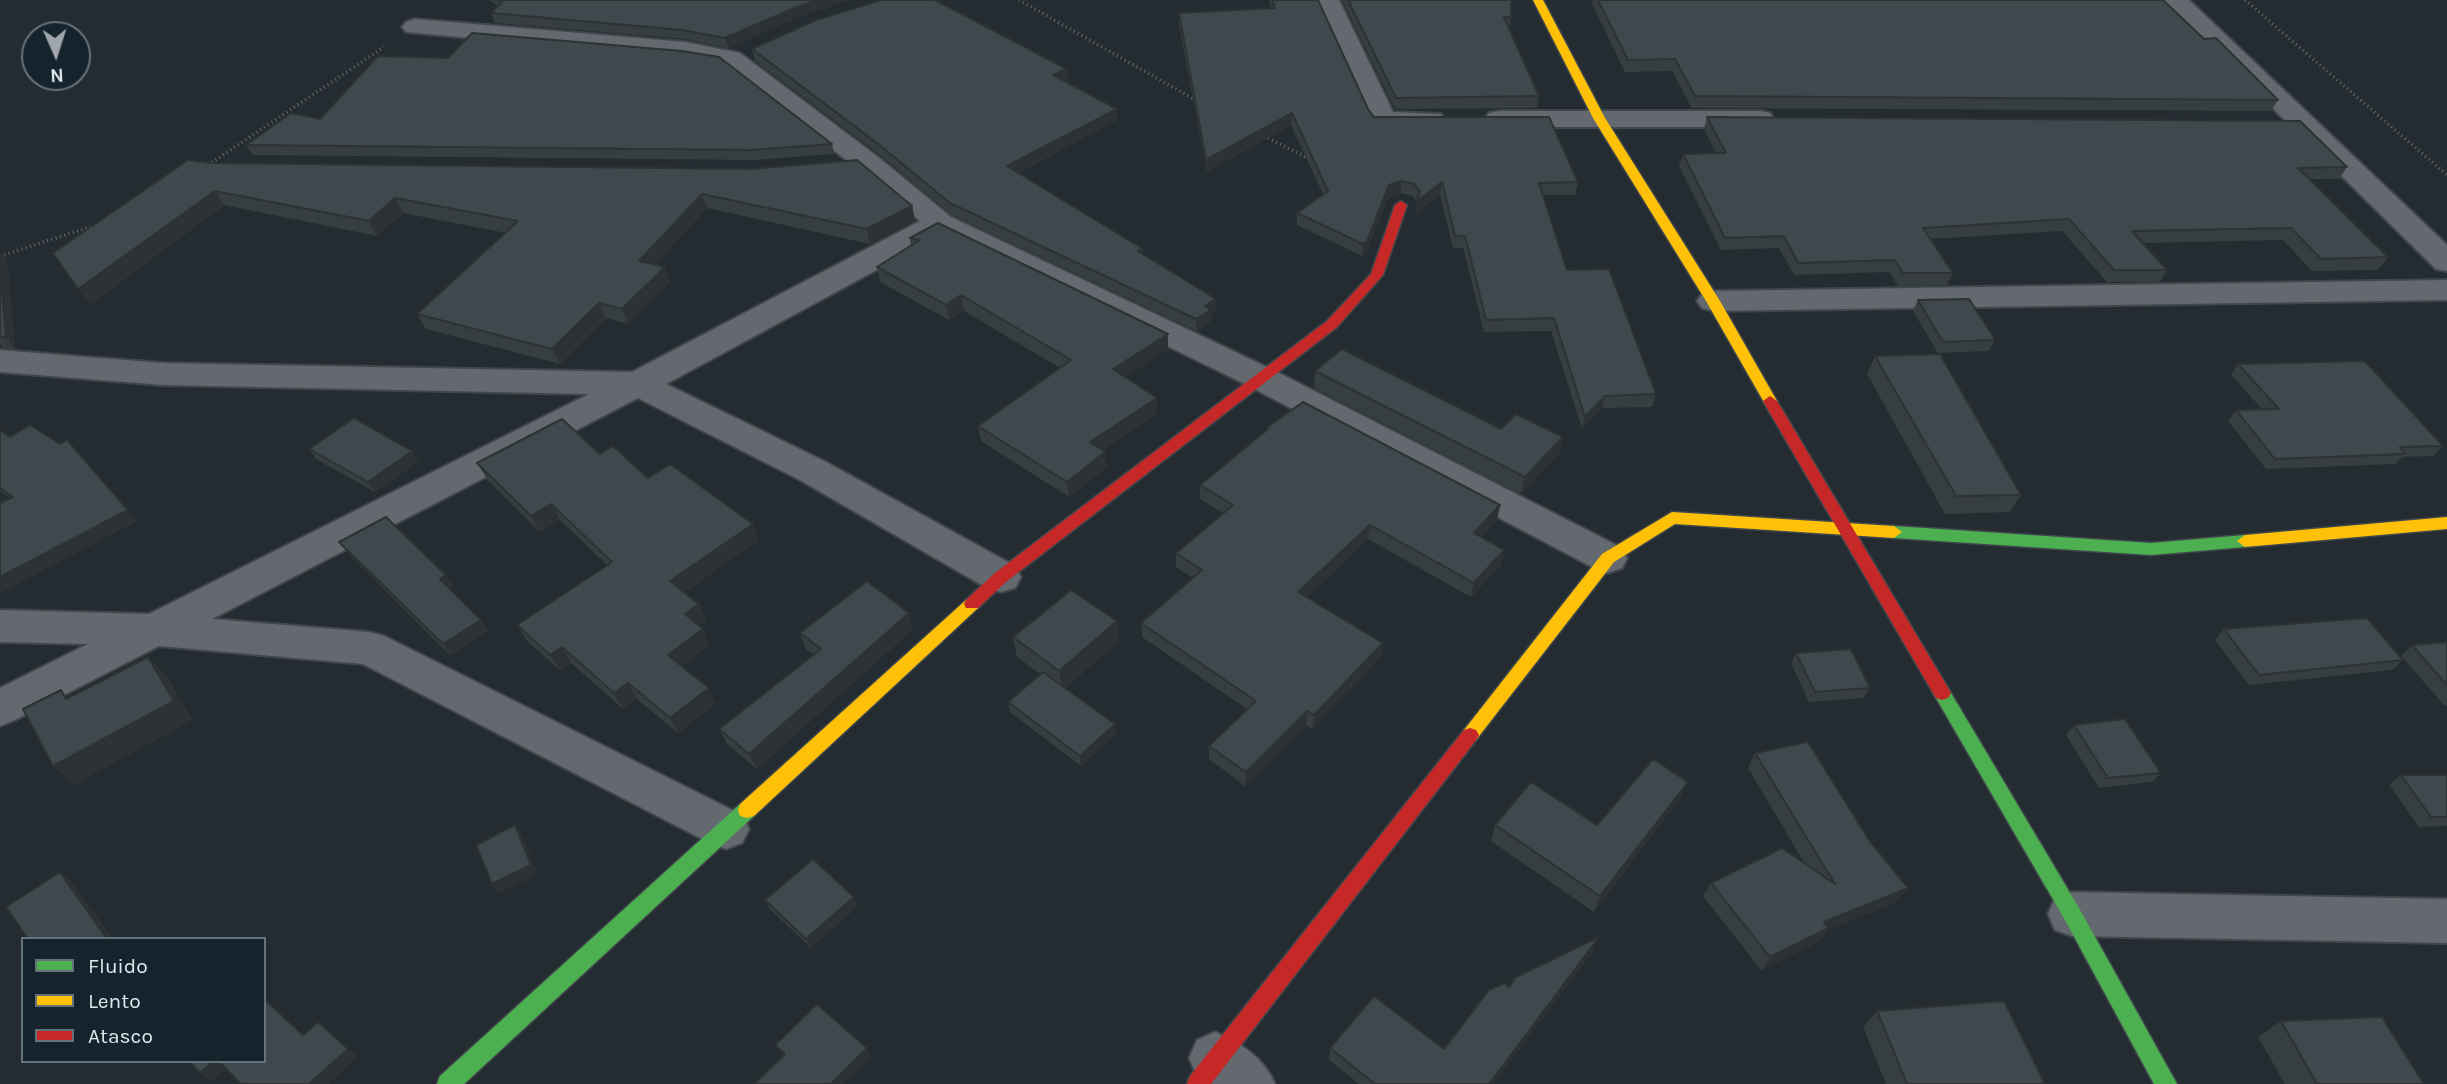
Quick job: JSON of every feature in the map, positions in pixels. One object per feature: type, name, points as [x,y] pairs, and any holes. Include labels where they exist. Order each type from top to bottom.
[{"type":"street","points":[[1327,0],[1383,120],[1792,119]]},
{"type":"street","points":[[1538,0],[1599,118],[1713,301],[1844,530],[2071,914],[2166,1084]]},
{"type":"street","points":[[2175,0],[2447,262]]},
{"type":"street","points":[[415,27],[742,54],[940,223],[1261,378],[1608,558]]},
{"type":"street","points":[[2260,121],[2301,122]]},
{"type":"street","points":[[832,167],[868,163]]},
{"type":"street","points":[[448,1084],[1001,577],[1332,324],[1377,275],[1401,205]]},
{"type":"street","points":[[0,708],[638,384],[940,223]]},
{"type":"street","points":[[1713,301],[2447,290]]},
{"type":"street","points":[[0,362],[163,374],[638,384],[813,471],[1001,577]]},
{"type":"street","points":[[1221,1075],[1608,558],[1672,518],[2151,549],[2447,523]]},
{"type":"street","points":[[0,626],[157,629],[369,648],[726,829]]},
{"type":"street","points":[[2071,914],[2447,921]]},
{"type":"path","points":[[1018,0],[1199,102]]},
{"type":"path","points":[[2245,0],[2447,174]]},
{"type":"path","points":[[208,166],[415,27]]},
{"type":"path","points":[[1259,133],[1318,163]]},
{"type":"path","points":[[0,256],[106,222]]},
{"type":"building","points":[[499,0],[818,0],[725,38],[682,30],[491,13],[502,2]]},
{"type":"building","points":[[881,0],[935,0],[1067,69],[1053,75],[1117,109],[1007,166],[1143,249],[1138,251],[1216,299],[1205,306],[1211,310],[1196,319],[950,203],[877,143],[752,49],[816,20]]},
{"type":"building","points":[[1272,0],[1318,0],[1374,117],[1549,117],[1578,182],[1539,183],[1567,270],[1609,269],[1656,394],[1605,396],[1585,417],[1554,318],[1486,320],[1465,236],[1455,236],[1442,182],[1417,201],[1420,191],[1414,184],[1402,181],[1389,185],[1367,241],[1363,244],[1297,213],[1328,191],[1292,113],[1206,160],[1179,13],[1275,8]]},
{"type":"building","points":[[1348,0],[1511,0],[1511,17],[1504,17],[1539,96],[1396,98]]},
{"type":"building","points":[[1598,0],[2163,0],[2204,39],[2216,38],[2278,100],[1695,96],[1675,59],[1628,60]]},
{"type":"building","points":[[472,33],[682,51],[719,57],[832,144],[751,150],[246,145],[291,113],[320,119],[378,56],[448,58]]},
{"type":"building","points":[[1707,117],[2300,121],[2347,167],[2298,168],[2388,257],[2321,259],[2291,228],[2132,231],[2167,270],[2114,270],[2069,219],[1923,228],[1953,273],[1903,273],[1895,260],[1798,263],[1784,236],[1725,238],[1683,154],[1726,153]]},
{"type":"building","points":[[188,160],[211,163],[750,169],[857,160],[912,206],[867,229],[702,194],[639,261],[665,267],[622,309],[599,303],[552,349],[417,314],[518,221],[395,198],[369,221],[215,191],[78,289],[53,253]]},
{"type":"building","points":[[938,223],[1168,334],[1113,369],[1157,398],[1090,442],[1105,452],[1067,482],[978,426],[1071,360],[961,295],[946,305],[877,267],[920,240],[910,238]]},
{"type":"building","points":[[0,268],[6,338],[0,337]]},
{"type":"building","points":[[1969,299],[1995,339],[1943,342],[1918,300]]},
{"type":"building","points":[[1342,349],[1501,429],[1516,414],[1563,437],[1525,477],[1315,371]]},
{"type":"building","points":[[1940,354],[2021,495],[1956,496],[1875,356]]},
{"type":"building","points":[[2365,361],[2443,446],[2400,447],[2405,454],[2275,459],[2236,410],[2279,409],[2238,364]]},
{"type":"building","points":[[1303,402],[1500,505],[1474,533],[1504,550],[1474,583],[1370,525],[1298,592],[1383,643],[1314,715],[1307,711],[1246,772],[1209,746],[1256,701],[1141,623],[1202,570],[1176,553],[1233,505],[1200,485],[1268,429],[1266,428]]},
{"type":"building","points":[[354,418],[412,451],[368,482],[309,449]]},
{"type":"building","points":[[562,419],[600,454],[613,446],[648,478],[670,464],[753,524],[670,581],[699,604],[685,614],[703,629],[668,655],[709,688],[670,718],[628,683],[614,693],[562,647],[550,655],[517,625],[612,562],[551,504],[531,516],[477,463]]},
{"type":"building","points":[[30,425],[60,444],[67,440],[128,510],[0,577],[0,503],[13,497],[0,488],[0,430],[10,437]]},
{"type":"building","points":[[386,517],[446,575],[440,579],[481,620],[443,644],[339,542]]},
{"type":"building","points":[[867,581],[909,613],[749,754],[719,729],[821,649],[800,633]]},
{"type":"building","points":[[1071,590],[1117,621],[1059,671],[1013,637]]},
{"type":"building","points":[[2367,618],[2403,660],[2259,675],[2224,629]]},
{"type":"building","points":[[2447,642],[2447,685],[2412,645]]},
{"type":"building","points":[[1851,649],[1870,688],[1815,692],[1796,653]]},
{"type":"building","points":[[148,657],[174,701],[53,766],[23,709],[61,690],[66,699]]},
{"type":"building","points":[[1043,672],[1115,724],[1080,756],[1008,702]]},
{"type":"building","points":[[2125,719],[2161,773],[2108,778],[2074,725]]},
{"type":"building","points":[[1808,742],[1869,840],[1908,888],[1824,922],[1829,928],[1770,957],[1711,883],[1782,848],[1835,884],[1755,753]]},
{"type":"building","points":[[1653,759],[1688,782],[1600,896],[1495,825],[1531,782],[1597,825]]},
{"type":"building","points":[[2401,775],[2447,775],[2447,817],[2431,817]]},
{"type":"building","points":[[515,825],[531,865],[492,884],[476,845]]},
{"type":"building","points":[[813,859],[854,897],[806,939],[765,900]]},
{"type":"building","points":[[60,872],[106,937],[27,937],[6,907]]},
{"type":"building","points":[[1599,937],[1489,1084],[1375,1084],[1330,1048],[1374,996],[1444,1049],[1489,990],[1504,983],[1509,987],[1516,977]]},
{"type":"building","points":[[266,1001],[303,1035],[318,1022],[348,1049],[309,1084],[241,1084],[220,1063],[266,1063]]},
{"type":"building","points":[[2004,1001],[2045,1084],[1907,1084],[1877,1011]]},
{"type":"building","points":[[817,1004],[867,1048],[831,1084],[754,1084],[785,1054],[775,1045]]},
{"type":"building","points":[[2382,1017],[2424,1084],[2317,1084],[2281,1021]]},
{"type":"building","points":[[191,1063],[212,1063],[200,1073]]},
{"type":"traffic: fast","points":[[1894,532],[2151,549],[2245,541]]},
{"type":"traffic: fast","points":[[1942,693],[2072,914],[2166,1084]]},
{"type":"traffic: fast","points":[[448,1084],[747,810]]},
{"type":"traffic: slow","points":[[1538,0],[1599,118],[1713,301],[1770,401]]},
{"type":"traffic: slow","points":[[1470,735],[1608,558],[1672,518],[1894,532]]},
{"type":"traffic: slow","points":[[2245,541],[2447,523]]},
{"type":"traffic: slow","points":[[747,810],[972,604]]},
{"type":"traffic: jam","points":[[972,604],[1001,577],[1332,324],[1377,275],[1401,205]]},
{"type":"traffic: jam","points":[[1770,401],[1942,693]]},
{"type":"traffic: jam","points":[[1198,1084],[1470,735]]}]
